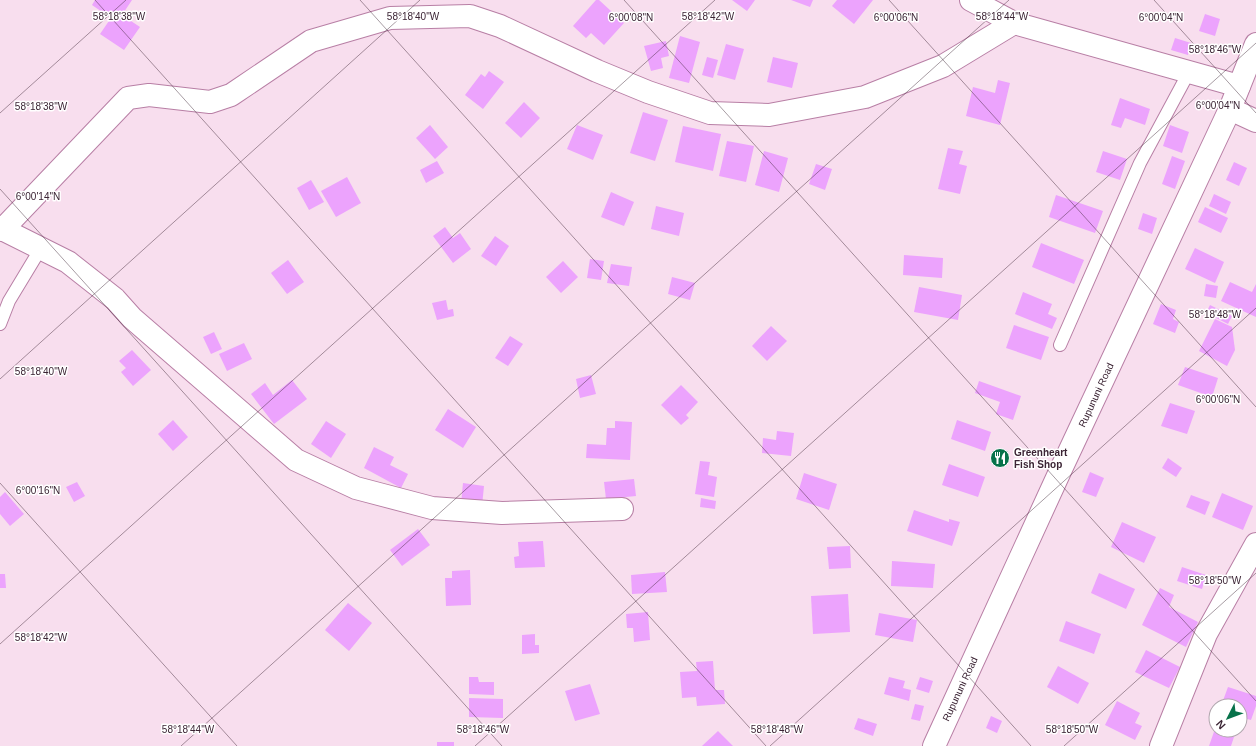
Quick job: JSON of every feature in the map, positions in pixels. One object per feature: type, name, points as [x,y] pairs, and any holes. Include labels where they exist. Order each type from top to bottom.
[{"type":"street","points":[[971,0],[1014,23],[1239,86]]},
{"type":"street","points":[[622,509],[502,513],[440,509],[356,488],[296,460],[132,318],[115,299],[68,262],[1,229],[128,98],[149,94],[210,102],[231,95],[311,41],[390,18],[470,16],[500,26],[597,71],[648,92],[710,113],[769,115],[865,97],[943,66],[1014,23]]},
{"type":"street","name":"Rupununi Road","points":[[934,746],[1062,467],[1230,109],[1256,44]]},
{"type":"street","points":[[1230,109],[1256,121]]},
{"type":"street","points":[[1161,746],[1206,634],[1256,544]]},
{"type":"lane","points":[[1060,345],[1140,163],[1189,72]]},
{"type":"lane","points":[[0,324],[9,301],[41,248]]},
{"type":"building","points":[[95,0],[132,0],[122,15],[140,27],[124,50],[100,34],[111,18],[92,5]]},
{"type":"building","points":[[596,0],[599,0],[624,23],[604,45],[591,33],[586,38],[573,26]]},
{"type":"building","points":[[732,0],[755,0],[747,11]]},
{"type":"building","points":[[791,0],[813,0],[810,7]]},
{"type":"building","points":[[837,0],[873,0],[854,24],[832,6]]},
{"type":"building","points":[[1205,14],[1220,19],[1215,36],[1199,31]]},
{"type":"building","points":[[680,36],[700,42],[689,83],[669,78]]},
{"type":"building","points":[[1175,38],[1191,43],[1188,55],[1171,50]]},
{"type":"building","points":[[666,41],[669,56],[661,58],[663,68],[651,71],[644,46]]},
{"type":"building","points":[[726,44],[744,49],[735,80],[717,75]]},
{"type":"building","points":[[707,57],[718,60],[713,78],[702,75]]},
{"type":"building","points":[[773,57],[798,63],[792,88],[767,82]]},
{"type":"building","points":[[489,71],[504,82],[483,109],[465,95],[481,74],[485,77]]},
{"type":"building","points":[[998,80],[1010,83],[1000,125],[966,116],[973,87],[995,93]]},
{"type":"building","points":[[1120,98],[1150,109],[1145,125],[1125,118],[1121,128],[1111,125]]},
{"type":"building","points":[[524,102],[540,118],[521,138],[505,123]]},
{"type":"building","points":[[643,112],[668,120],[655,161],[630,153]]},
{"type":"building","points":[[430,125],[448,147],[435,159],[416,138]]},
{"type":"building","points":[[577,125],[603,135],[593,160],[567,149]]},
{"type":"building","points":[[1170,125],[1189,132],[1182,153],[1163,146]]},
{"type":"building","points":[[683,126],[721,134],[713,171],[675,162]]},
{"type":"building","points":[[727,141],[754,146],[746,182],[719,176]]},
{"type":"building","points":[[948,148],[963,151],[959,164],[967,166],[960,194],[938,189]]},
{"type":"building","points":[[764,151],[788,158],[779,192],[755,185]]},
{"type":"building","points":[[1103,151],[1127,159],[1120,180],[1096,172]]},
{"type":"building","points":[[1172,156],[1185,161],[1175,189],[1162,184]]},
{"type":"building","points":[[437,161],[444,173],[426,183],[420,170]]},
{"type":"building","points":[[1234,162],[1247,168],[1239,186],[1226,180]]},
{"type":"building","points":[[816,164],[832,169],[825,190],[809,184]]},
{"type":"building","points":[[347,177],[361,203],[336,217],[321,191]]},
{"type":"building","points":[[311,180],[324,202],[309,210],[297,188]]},
{"type":"building","points":[[611,192],[634,202],[624,226],[601,217]]},
{"type":"building","points":[[1214,194],[1231,202],[1226,214],[1209,206]]},
{"type":"building","points":[[1056,195],[1103,211],[1095,233],[1049,217]]},
{"type":"building","points":[[656,206],[684,213],[679,236],[651,229]]},
{"type":"building","points":[[1205,207],[1228,218],[1221,233],[1198,222]]},
{"type":"building","points":[[1143,213],[1157,218],[1152,234],[1138,229]]},
{"type":"building","points":[[445,227],[453,238],[460,233],[471,249],[453,263],[433,236]]},
{"type":"building","points":[[495,236],[509,246],[496,266],[481,256]]},
{"type":"building","points":[[1041,243],[1084,260],[1074,284],[1032,267]]},
{"type":"building","points":[[1195,248],[1224,262],[1215,283],[1185,269]]},
{"type":"building","points":[[904,255],[943,258],[942,278],[903,275]]},
{"type":"building","points":[[590,259],[604,261],[601,280],[587,278]]},
{"type":"building","points":[[288,260],[304,282],[287,294],[271,273]]},
{"type":"building","points":[[563,261],[578,277],[561,293],[546,277]]},
{"type":"building","points":[[611,264],[632,267],[629,286],[607,283]]},
{"type":"building","points":[[672,277],[695,283],[690,300],[668,294]]},
{"type":"building","points":[[1230,282],[1252,292],[1256,284],[1256,317],[1221,301]]},
{"type":"building","points":[[1206,284],[1218,286],[1216,298],[1204,296]]},
{"type":"building","points":[[919,287],[962,295],[958,320],[914,312]]},
{"type":"building","points":[[1023,292],[1052,304],[1048,314],[1057,318],[1052,329],[1015,314]]},
{"type":"building","points":[[446,300],[448,310],[453,309],[454,316],[437,320],[432,303]]},
{"type":"building","points":[[1161,304],[1176,310],[1173,319],[1179,322],[1175,333],[1153,324]]},
{"type":"building","points":[[1210,305],[1232,316],[1228,324],[1206,313]]},
{"type":"building","points":[[1215,319],[1232,327],[1235,350],[1227,366],[1199,351]]},
{"type":"building","points":[[1014,325],[1049,337],[1041,360],[1006,348]]},
{"type":"building","points":[[771,326],[787,341],[767,361],[752,346]]},
{"type":"building","points":[[214,332],[222,349],[211,354],[203,337]]},
{"type":"building","points":[[510,336],[523,344],[508,366],[495,358]]},
{"type":"building","points":[[244,343],[252,359],[227,371],[219,354]]},
{"type":"building","points":[[132,350],[151,370],[133,386],[121,372],[126,368],[119,361]]},
{"type":"building","points":[[1185,367],[1218,378],[1212,397],[1178,385]]},
{"type":"building","points":[[591,375],[596,394],[580,398],[576,379]]},
{"type":"building","points":[[292,380],[307,399],[274,424],[251,394],[265,383],[273,395]]},
{"type":"building","points":[[979,381],[1021,396],[1013,420],[996,414],[1000,402],[975,393]]},
{"type":"building","points":[[681,385],[698,402],[686,415],[689,418],[681,425],[661,405]]},
{"type":"building","points":[[1170,403],[1195,411],[1187,434],[1161,426]]},
{"type":"building","points":[[448,409],[476,427],[463,448],[435,430]]},
{"type":"building","points":[[173,420],[188,437],[173,451],[158,434]]},
{"type":"building","points":[[957,420],[991,432],[985,451],[951,439]]},
{"type":"building","points":[[326,421],[346,434],[331,458],[311,444]]},
{"type":"building","points":[[615,421],[632,422],[630,460],[586,458],[587,444],[606,445],[607,428],[615,428]]},
{"type":"building","points":[[777,431],[794,433],[791,456],[762,453],[763,438],[776,440]]},
{"type":"building","points":[[374,447],[394,457],[390,465],[408,474],[401,488],[364,468]]},
{"type":"building","points":[[1168,458],[1182,468],[1176,477],[1162,468]]},
{"type":"building","points":[[700,461],[710,462],[708,475],[717,477],[714,497],[695,494]]},
{"type":"building","points":[[949,464],[985,477],[978,497],[942,485]]},
{"type":"building","points":[[1090,472],[1104,478],[1096,497],[1082,492]]},
{"type":"building","points":[[804,473],[837,484],[829,510],[796,499]]},
{"type":"building","points":[[634,479],[636,496],[606,499],[604,482]]},
{"type":"building","points":[[77,482],[85,496],[74,502],[66,487]]},
{"type":"building","points":[[463,483],[484,486],[482,506],[461,504]]},
{"type":"building","points":[[5,492],[24,514],[10,526],[0,514],[0,497]]},
{"type":"building","points":[[1222,493],[1253,506],[1243,530],[1212,517]]},
{"type":"building","points":[[1191,495],[1210,502],[1205,515],[1186,507]]},
{"type":"building","points":[[701,498],[716,501],[715,509],[700,507]]},
{"type":"building","points":[[914,510],[949,522],[949,519],[960,522],[952,546],[907,531]]},
{"type":"building","points":[[1122,522],[1156,537],[1144,563],[1111,547]]},
{"type":"building","points":[[418,529],[430,545],[402,566],[390,550]]},
{"type":"building","points":[[543,541],[545,567],[515,568],[514,557],[519,556],[518,542]]},
{"type":"building","points":[[850,546],[851,568],[829,569],[827,547]]},
{"type":"building","points":[[892,561],[935,564],[933,588],[891,586]]},
{"type":"building","points":[[1182,567],[1206,575],[1202,589],[1177,581]]},
{"type":"building","points":[[470,570],[471,605],[446,606],[445,578],[452,578],[452,571]]},
{"type":"building","points":[[665,572],[667,592],[632,594],[631,575]]},
{"type":"building","points":[[1099,573],[1135,589],[1126,609],[1091,593]]},
{"type":"building","points":[[0,574],[5,574],[6,588],[0,588]]},
{"type":"building","points":[[1160,588],[1174,595],[1169,607],[1198,622],[1186,647],[1142,625]]},
{"type":"building","points":[[848,594],[850,632],[813,634],[811,596]]},
{"type":"building","points":[[348,603],[372,623],[349,651],[325,630]]},
{"type":"building","points":[[648,612],[650,640],[634,642],[633,628],[627,628],[626,614]]},
{"type":"building","points":[[879,613],[917,620],[913,642],[875,635]]},
{"type":"building","points":[[1066,621],[1101,634],[1094,654],[1059,641]]},
{"type":"building","points":[[535,634],[535,645],[539,645],[539,653],[522,654],[522,635]]},
{"type":"building","points":[[1146,650],[1180,667],[1169,688],[1135,672]]},
{"type":"building","points":[[713,661],[715,690],[724,690],[725,704],[697,706],[696,697],[682,698],[680,672],[697,671],[696,662]]},
{"type":"building","points":[[1058,666],[1089,683],[1078,704],[1047,687]]},
{"type":"building","points":[[469,677],[478,677],[479,682],[494,682],[494,695],[469,694]]},
{"type":"building","points":[[889,677],[905,681],[903,688],[911,690],[909,701],[884,694]]},
{"type":"building","points":[[920,677],[933,681],[929,693],[916,689]]},
{"type":"building","points":[[590,684],[600,714],[575,721],[565,691]]},
{"type":"building","points":[[1228,687],[1256,696],[1256,706],[1251,720],[1248,719],[1248,698],[1224,698]]},
{"type":"building","points":[[469,698],[503,699],[503,718],[469,717]]},
{"type":"building","points":[[1117,701],[1140,713],[1135,723],[1142,726],[1135,740],[1105,725]]},
{"type":"building","points":[[915,704],[924,706],[920,721],[911,719]]},
{"type":"building","points":[[991,716],[1002,721],[997,733],[986,728]]},
{"type":"building","points":[[858,718],[877,724],[873,736],[854,729]]},
{"type":"building","points":[[718,731],[733,746],[702,746]]},
{"type":"building","points":[[1212,738],[1234,738],[1231,746],[1209,746]]},
{"type":"building","points":[[437,742],[454,742],[454,746],[437,746]]},
{"type":"place","name":"Greenheart Fish Shop","points":[[1000,458]]}]
